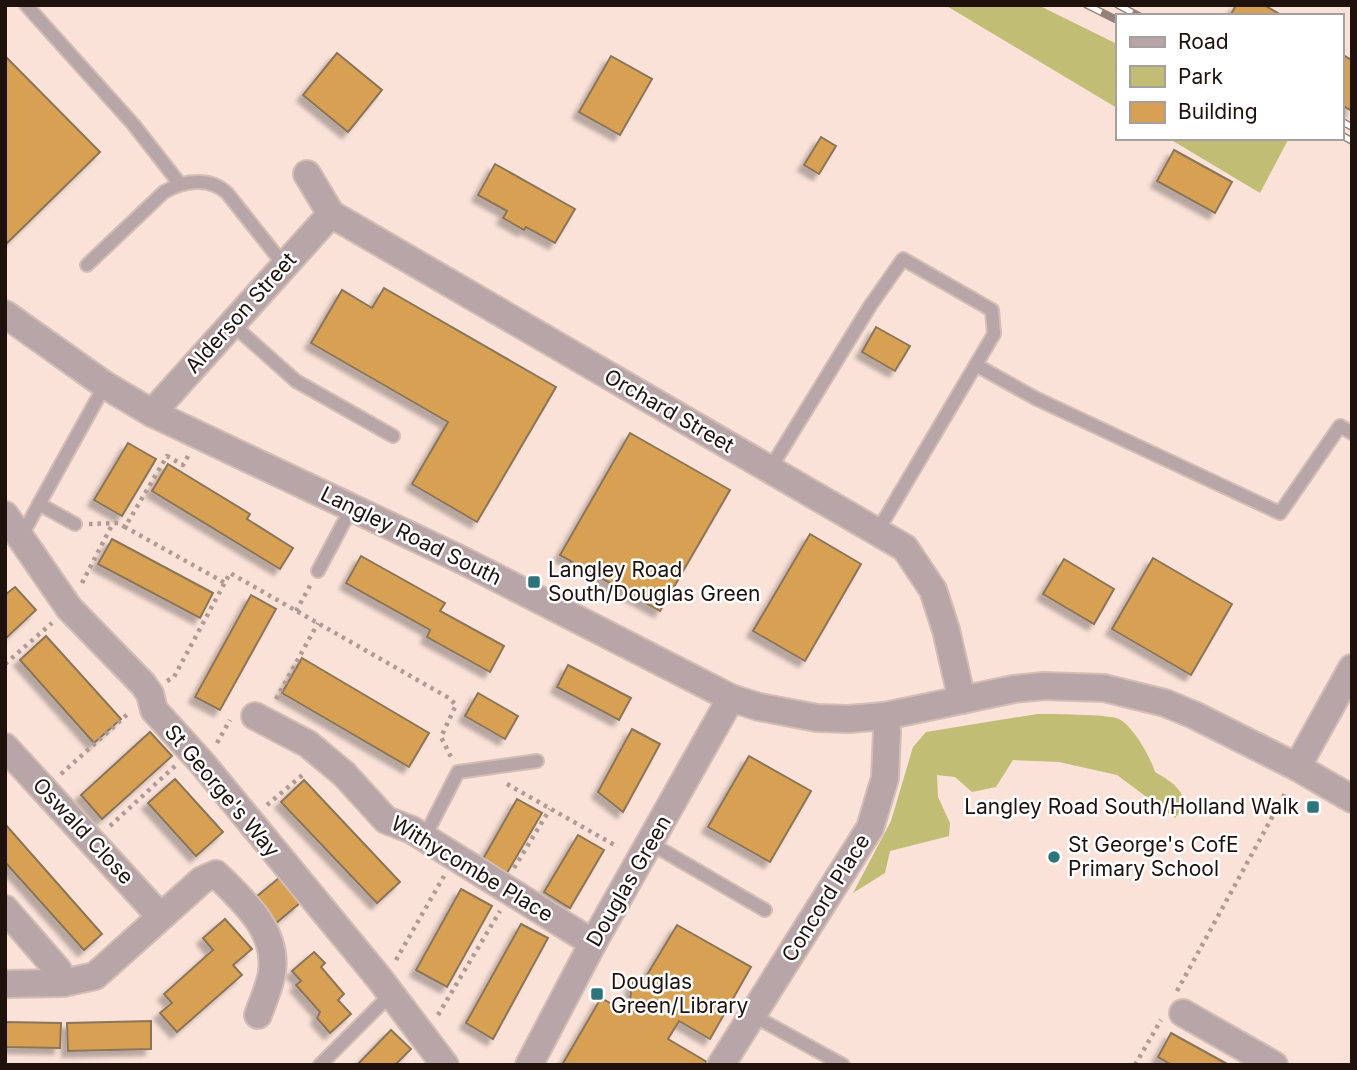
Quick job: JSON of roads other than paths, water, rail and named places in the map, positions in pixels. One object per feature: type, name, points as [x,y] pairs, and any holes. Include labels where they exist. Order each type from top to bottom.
[{"type":"street","name":"Orchard Street","points":[[307,174],[331,214],[905,548],[933,590],[946,630],[962,700]]},
{"type":"street","name":"Alderson Street","points":[[152,413],[331,214]]},
{"type":"street","name":"Langley Road South","points":[[5,314],[105,385],[152,413],[464,561],[731,698],[788,714],[849,719],[885,716],[1014,689],[1044,686],[1104,688],[1135,694],[1194,715],[1297,767],[1352,799]]},
{"type":"street","name":"St George's Way","points":[[5,515],[69,608],[150,697],[154,710],[197,757],[385,987],[445,1065]]},
{"type":"street","points":[[1297,767],[1352,668]]},
{"type":"street","name":"Douglas Green","points":[[529,1065],[593,943],[731,698]]},
{"type":"street","name":"Concord Place","points":[[721,1065],[870,828],[885,778],[885,716]]},
{"type":"street","name":"Withycombe Place","points":[[259,719],[308,744],[344,774],[386,820],[424,838],[593,943]]},
{"type":"street","name":"Oswald Close","points":[[5,747],[160,916]]},
{"type":"street","points":[[5,984],[63,984],[95,976],[202,880],[216,874],[253,912],[269,943],[272,973],[258,1015]]},
{"type":"street","points":[[5,909],[58,970],[63,984]]},
{"type":"street","points":[[1173,1008],[1274,1065]]},
{"type":"lane","points":[[26,5],[133,124],[180,184]]},
{"type":"lane","points":[[87,265],[152,201],[172,186],[200,182],[221,187],[284,265]]},
{"type":"lane","points":[[770,469],[870,306],[903,259],[992,310],[994,334],[877,531]]},
{"type":"lane","points":[[232,324],[296,381],[393,436]]},
{"type":"lane","points":[[976,365],[1035,398],[1280,513],[1340,426],[1352,433]]},
{"type":"lane","points":[[22,537],[105,385]]},
{"type":"lane","points":[[39,504],[75,524]]},
{"type":"lane","points":[[318,571],[352,507]]},
{"type":"lane","points":[[424,838],[458,772],[537,761]]},
{"type":"lane","points":[[645,851],[765,910]]},
{"type":"lane","points":[[320,1065],[385,987]]},
{"type":"lane","points":[[752,1015],[843,1065]]},
{"type":"railway","points":[[1087,5],[1116,20]]},
{"type":"railway","points":[[1118,5],[1135,14]]},
{"type":"railway","points":[[1343,122],[1352,127]]},
{"type":"railway","points":[[1343,136],[1352,141]]},
{"type":"place","name":"Langley Road South/Douglas Green","points":[[534,582]]},
{"type":"place","name":"Langley Road South/Holland Walk","points":[[1313,807]]},
{"type":"place","name":"St George's CofE Primary School","points":[[1054,857]]},
{"type":"place","name":"Douglas Green/Library","points":[[597,994]]}]
